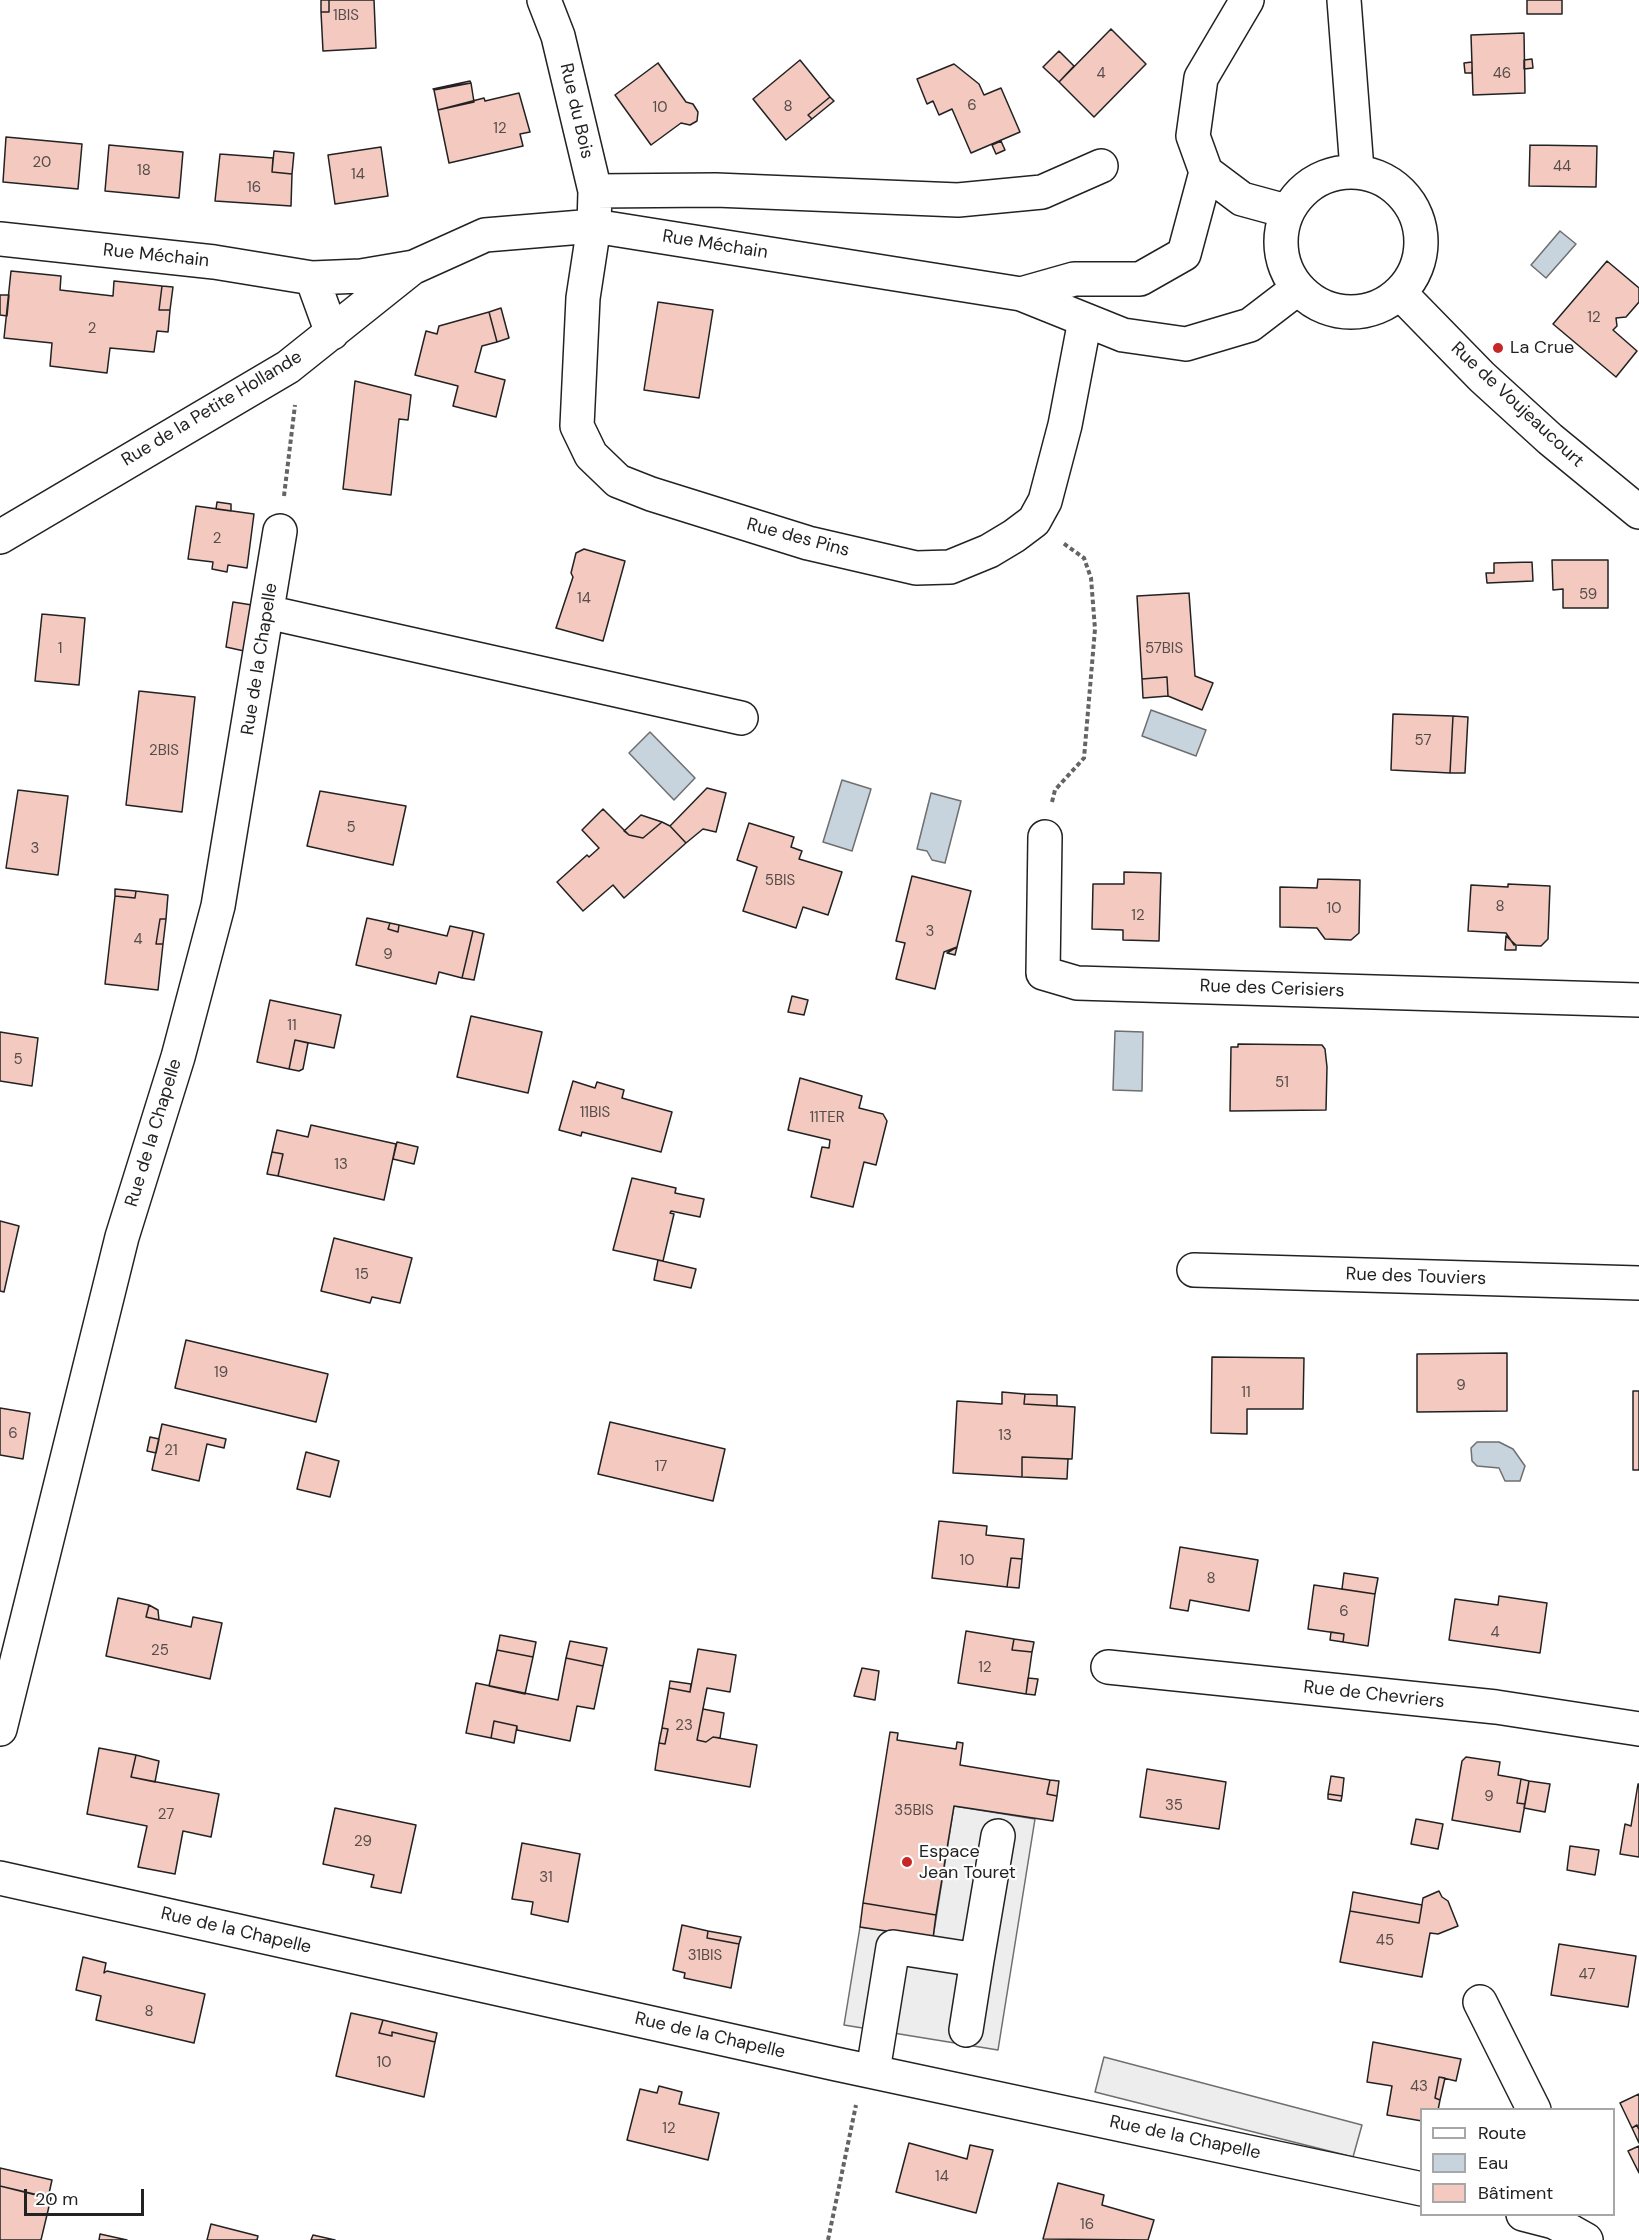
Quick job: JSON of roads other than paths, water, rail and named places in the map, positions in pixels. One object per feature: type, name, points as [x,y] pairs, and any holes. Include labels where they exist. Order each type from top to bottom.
[{"type":"street","name":"Rue du Bois","points":[[544,0],[558,36],[594,191],[594,226]]},
{"type":"street","points":[[1247,0],[1201,78],[1192,136],[1206,172],[1242,200],[1286,211]]},
{"type":"street","points":[[1344,0],[1357,170]]},
{"type":"street","points":[[594,191],[716,190],[958,200],[1042,192],[1101,166]]},
{"type":"street","points":[[1357,170],[1395,185],[1419,218],[1421,259],[1400,293],[1367,311],[1329,310],[1297,289],[1283,265],[1279,237],[1286,211],[1315,179],[1357,170]]},
{"type":"street","name":"Rue Méchain","points":[[1021,294],[1074,279],[1140,279],[1184,254],[1206,172]]},
{"type":"street","name":"Rue Méchain","points":[[0,239],[214,262],[312,278],[361,276],[414,267],[485,235],[594,226],[1021,294],[1123,335],[1186,344],[1250,325],[1297,289]]},
{"type":"street","name":"Rue des Pins","points":[[594,226],[583,298],[577,426],[591,455],[618,481],[651,494],[808,543],[916,568],[950,567],[990,551],[1034,521],[1045,501],[1053,475],[1079,358],[1085,320]]},
{"type":"street","name":"Rue de la Petite Hollande","points":[[0,537],[288,367],[414,267]]},
{"type":"street","points":[[312,278],[332,333]]},
{"type":"street","name":"Rue de Voujeaucourt","points":[[1400,293],[1482,377],[1550,439],[1639,512]]},
{"type":"street","name":"Rue de la Chapelle","points":[[0,1729],[122,1237],[178,1057],[218,906],[280,531]]},
{"type":"street","points":[[267,612],[741,718]]},
{"type":"street","name":"Rue des Cerisiers","points":[[1045,837],[1043,973],[1077,983],[1639,1000]]},
{"type":"street","name":"Rue des Touviers","points":[[1194,1270],[1639,1283]]},
{"type":"street","name":"Rue de Chevriers","points":[[1108,1667],[1496,1707],[1639,1729]]},
{"type":"street","points":[[966,2030],[998,1836]]},
{"type":"street","name":"Rue de la Chapelle","points":[[0,1878],[868,2070],[1420,2189]]},
{"type":"street","points":[[868,2070],[893,1947],[977,1960]]},
{"type":"street","points":[[1480,2002],[1533,2108]]},
{"type":"street","points":[[1531,2216],[1554,2222],[1586,2240]]},
{"type":"street","points":[[1587,2216],[1598,2240]]},
{"type":"water","points":[[1560,231],[1576,244],[1546,278],[1531,265]]},
{"type":"water","points":[[1151,710],[1206,730],[1196,756],[1142,736]]},
{"type":"water","points":[[650,732],[695,778],[674,800],[629,753]]},
{"type":"water","points":[[842,780],[871,789],[852,851],[823,842]]},
{"type":"water","points":[[931,793],[961,801],[945,863],[932,860],[927,851],[917,849]]},
{"type":"water","points":[[1115,1031],[1143,1032],[1142,1091],[1113,1090]]},
{"type":"water","points":[[1477,1442],[1499,1442],[1513,1449],[1525,1466],[1520,1481],[1505,1481],[1499,1468],[1477,1466],[1472,1461],[1471,1448]]},
{"type":"place","name":"La Crue","points":[[1498,348]]},
{"type":"place","name":"Espace Jean Touret","points":[[907,1862]]}]
